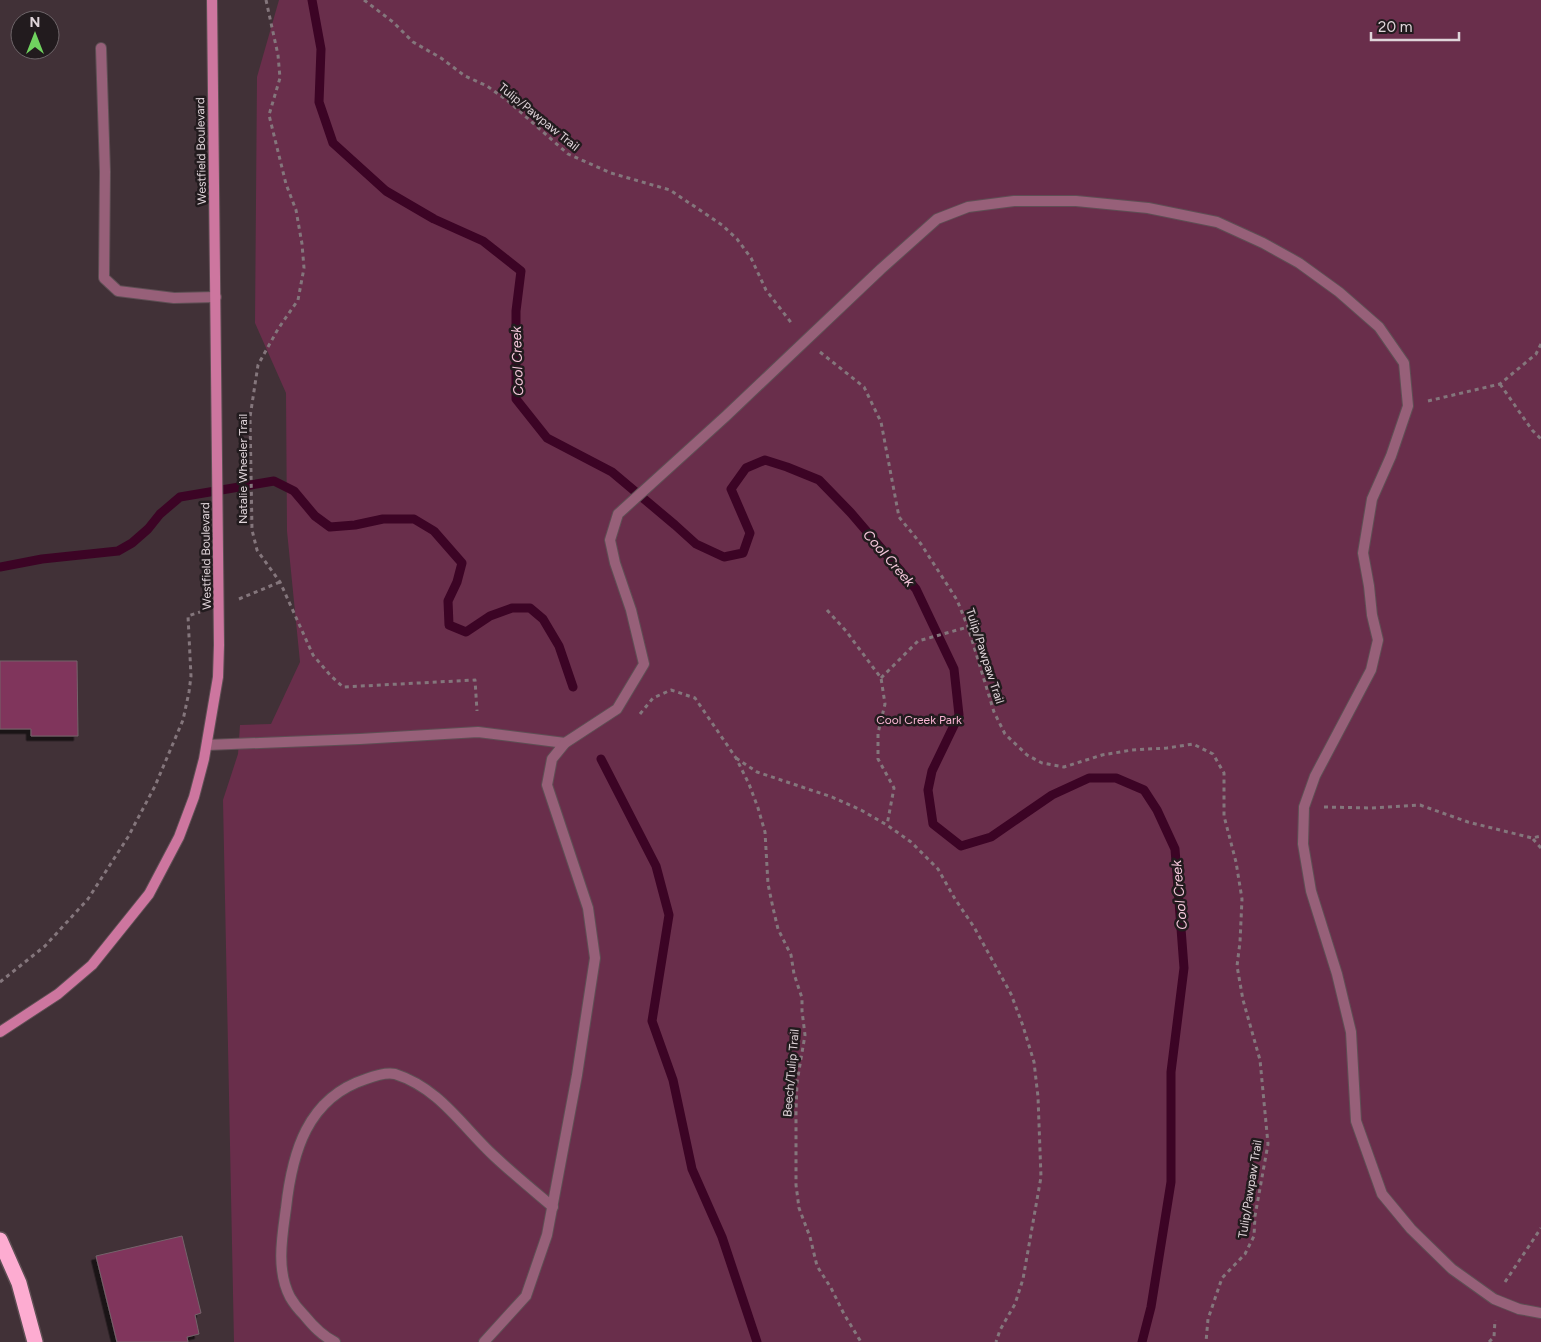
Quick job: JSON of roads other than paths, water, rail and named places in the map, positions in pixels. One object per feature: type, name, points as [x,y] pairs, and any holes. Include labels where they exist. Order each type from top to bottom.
[{"type":"highway","points":[[0,1240],[18,1283],[35,1342]]},
{"type":"street","name":"Westfield Boulevard","points":[[0,1032],[58,994],[92,965],[149,894],[171,853],[191,805],[207,745],[218,677],[220,645],[212,0]]},
{"type":"lane","points":[[101,48],[105,172],[104,278],[118,292],[174,298],[216,297]]},
{"type":"lane","points":[[484,1342],[526,1296],[547,1235],[578,1074],[595,958],[588,908],[547,785],[552,759],[565,743],[617,709],[644,664],[631,610],[615,563],[610,540],[618,514],[937,219],[968,207],[1014,201],[1076,201],[1148,208],[1217,222],[1263,243],[1299,263],[1339,292],[1379,327],[1404,363],[1408,406],[1391,456],[1372,499],[1363,553],[1372,615],[1378,640],[1371,670],[1315,776],[1304,807],[1303,844],[1311,891],[1337,974],[1351,1032],[1356,1121],[1382,1194],[1411,1229],[1452,1269],[1494,1299],[1519,1310],[1541,1313]]},
{"type":"lane","points":[[207,745],[478,732],[565,743]]},
{"type":"lane","points":[[335,1342],[313,1327],[290,1296],[282,1271],[282,1249],[288,1187],[296,1152],[307,1126],[319,1110],[336,1094],[356,1082],[376,1075],[393,1074],[412,1081],[448,1106],[492,1155],[553,1207]]},
{"type":"waterway","name":"Cool Creek","points":[[312,0],[321,49],[319,102],[333,143],[386,191],[434,219],[483,241],[521,271],[516,311],[516,399],[547,438],[612,472],[696,544],[724,557],[743,553],[750,533],[731,489],[746,468],[765,460],[819,480],[851,513],[916,589],[954,669],[959,715],[932,771],[928,790],[933,824],[961,846],[991,837],[1052,795],[1089,778],[1116,778],[1144,790],[1157,810],[1175,849],[1184,968],[1171,1072],[1171,1182],[1151,1307],[1142,1342]]},
{"type":"waterway","points":[[0,567],[42,559],[118,551],[132,543],[148,529],[160,514],[180,497],[274,481],[294,491],[315,516],[330,527],[355,525],[383,519],[414,519],[434,531],[462,563],[457,582],[448,601],[449,625],[466,632],[490,616],[512,608],[530,608],[543,619],[559,646],[573,687]]},
{"type":"waterway","points":[[601,759],[656,866],[669,915],[652,1021],[673,1080],[692,1169],[722,1237],[757,1342]]},
{"type":"park label","name":"Cool Creek Park","points":[[919,720]]}]
